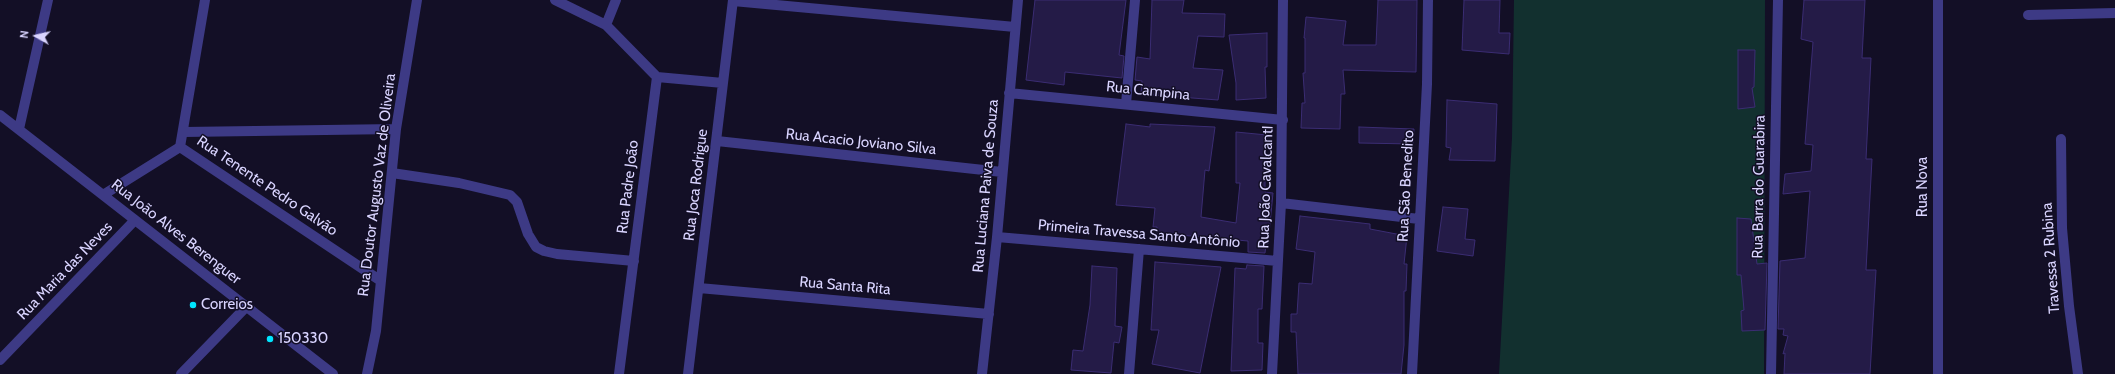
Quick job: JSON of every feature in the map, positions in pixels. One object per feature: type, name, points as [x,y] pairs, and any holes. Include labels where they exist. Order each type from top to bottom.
[{"type":"street","points":[[19,129],[48,0]]},
{"type":"street","name":"Rua Tenente Pedro Galvão","points":[[205,0],[184,132],[180,147],[381,280]]},
{"type":"street","name":"Rua Doutor Augusto Vaz de Oliveira","points":[[366,374],[376,331],[396,129],[417,0]]},
{"type":"street","points":[[555,0],[606,25],[657,77],[723,83]]},
{"type":"street","points":[[606,25],[616,0]]},
{"type":"street","name":"Rua Luciana Paiva de Souza","points":[[982,374],[989,314],[1018,0]]},
{"type":"street","points":[[1126,104],[1135,0]]},
{"type":"street","name":"Rua João CavalcantI","points":[[1272,374],[1281,203],[1283,0]]},
{"type":"street","name":"Rua São Benedito","points":[[1412,374],[1427,84],[1428,0]]},
{"type":"street","name":"Rua Barra do Guarabira","points":[[1771,374],[1778,0]]},
{"type":"street","name":"Rua Nova","points":[[1938,0],[1938,374]]},
{"type":"street","points":[[733,1],[1015,27]]},
{"type":"street","name":"Rua Joca Rodrigue","points":[[688,374],[733,1]]},
{"type":"street","points":[[2028,15],[2115,14]]},
{"type":"street","name":"Rua Padre João","points":[[619,374],[657,77]]},
{"type":"street","name":"Rua Campina","points":[[1010,93],[1283,120]]},
{"type":"street","name":"Rua João Alves Berenguer","points":[[0,115],[333,374]]},
{"type":"street","points":[[184,132],[396,129]]},
{"type":"street","name":"Travessa 2 Rubina","points":[[2061,139],[2062,228],[2069,306],[2078,374]]},
{"type":"street","name":"Rua Acacio Joviano Silva","points":[[717,141],[1002,172]]},
{"type":"street","points":[[103,195],[180,147]]},
{"type":"street","points":[[392,174],[459,183],[510,195],[517,202],[528,234],[536,246],[544,251],[557,254],[634,261]]},
{"type":"street","points":[[1281,203],[1419,219]]},
{"type":"street","name":"Rua Maria das Neves","points":[[0,360],[136,220]]},
{"type":"street","name":"Primeira Travessa Santo Antônio","points":[[996,237],[1278,261]]},
{"type":"street","points":[[1129,374],[1139,249]]},
{"type":"street","name":"Rua Santa Rita","points":[[699,288],[989,314]]},
{"type":"street","points":[[181,374],[247,306]]},
{"type":"green space","points":[[1514,0],[1765,0],[1764,374],[1499,374],[1512,138]]},
{"type":"building","points":[[1035,0],[1126,0],[1119,55],[1124,56],[1122,78],[1065,72],[1064,85],[1026,80]]},
{"type":"building","points":[[1152,0],[1184,0],[1182,13],[1225,14],[1224,37],[1198,36],[1193,68],[1223,70],[1218,100],[1141,94],[1142,81],[1135,80],[1137,57],[1150,59]]},
{"type":"building","points":[[1378,0],[1417,0],[1416,72],[1343,70],[1345,94],[1341,94],[1340,129],[1301,128],[1302,103],[1305,103],[1303,73],[1305,73],[1304,38],[1306,17],[1346,21],[1343,45],[1376,45]]},
{"type":"building","points":[[1464,0],[1500,0],[1499,33],[1510,33],[1509,54],[1462,50]]},
{"type":"building","points":[[1804,0],[1865,0],[1862,58],[1871,58],[1866,159],[1872,159],[1866,270],[1876,270],[1870,374],[1784,374],[1785,353],[1783,354],[1788,336],[1783,335],[1784,329],[1778,329],[1780,261],[1805,258],[1810,191],[1783,194],[1785,174],[1811,171],[1813,145],[1805,144],[1813,42],[1801,39]]},
{"type":"building","points":[[1267,33],[1267,67],[1265,67],[1266,98],[1236,100],[1236,83],[1229,35]]},
{"type":"building","points":[[1738,50],[1755,50],[1754,87],[1752,88],[1755,107],[1738,109]]},
{"type":"building","points":[[1447,100],[1497,104],[1495,161],[1449,160],[1451,148],[1446,147]]},
{"type":"building","points":[[1126,124],[1150,127],[1150,124],[1215,127],[1209,171],[1205,170],[1201,217],[1236,223],[1240,183],[1236,183],[1236,132],[1267,135],[1265,192],[1273,193],[1268,244],[1266,244],[1265,253],[1248,252],[1248,241],[1157,233],[1157,227],[1153,227],[1155,208],[1116,205]]},
{"type":"building","points":[[1359,127],[1414,129],[1413,144],[1359,143]]},
{"type":"building","points":[[1443,207],[1468,209],[1465,239],[1475,240],[1473,256],[1437,251]]},
{"type":"building","points":[[1300,216],[1370,224],[1370,229],[1407,236],[1404,264],[1407,264],[1406,291],[1404,291],[1404,345],[1401,374],[1298,374],[1296,332],[1291,332],[1291,314],[1297,314],[1299,283],[1312,284],[1315,252],[1296,249]]},
{"type":"building","points":[[1737,218],[1751,219],[1757,264],[1767,263],[1765,330],[1742,331],[1741,311],[1744,310],[1741,275],[1737,275]]},
{"type":"building","points":[[1155,262],[1221,267],[1200,373],[1152,364],[1159,330],[1151,330]]},
{"type":"building","points":[[1247,265],[1264,266],[1262,309],[1258,309],[1258,343],[1263,343],[1262,370],[1231,371],[1235,268],[1246,269]]},
{"type":"building","points":[[1092,266],[1117,268],[1115,326],[1122,327],[1119,343],[1114,342],[1111,373],[1071,370],[1073,350],[1083,351],[1090,305]]},
{"type":"place","name":"Correios","points":[[193,305]]},
{"type":"place","name":"150330","points":[[270,339]]}]
